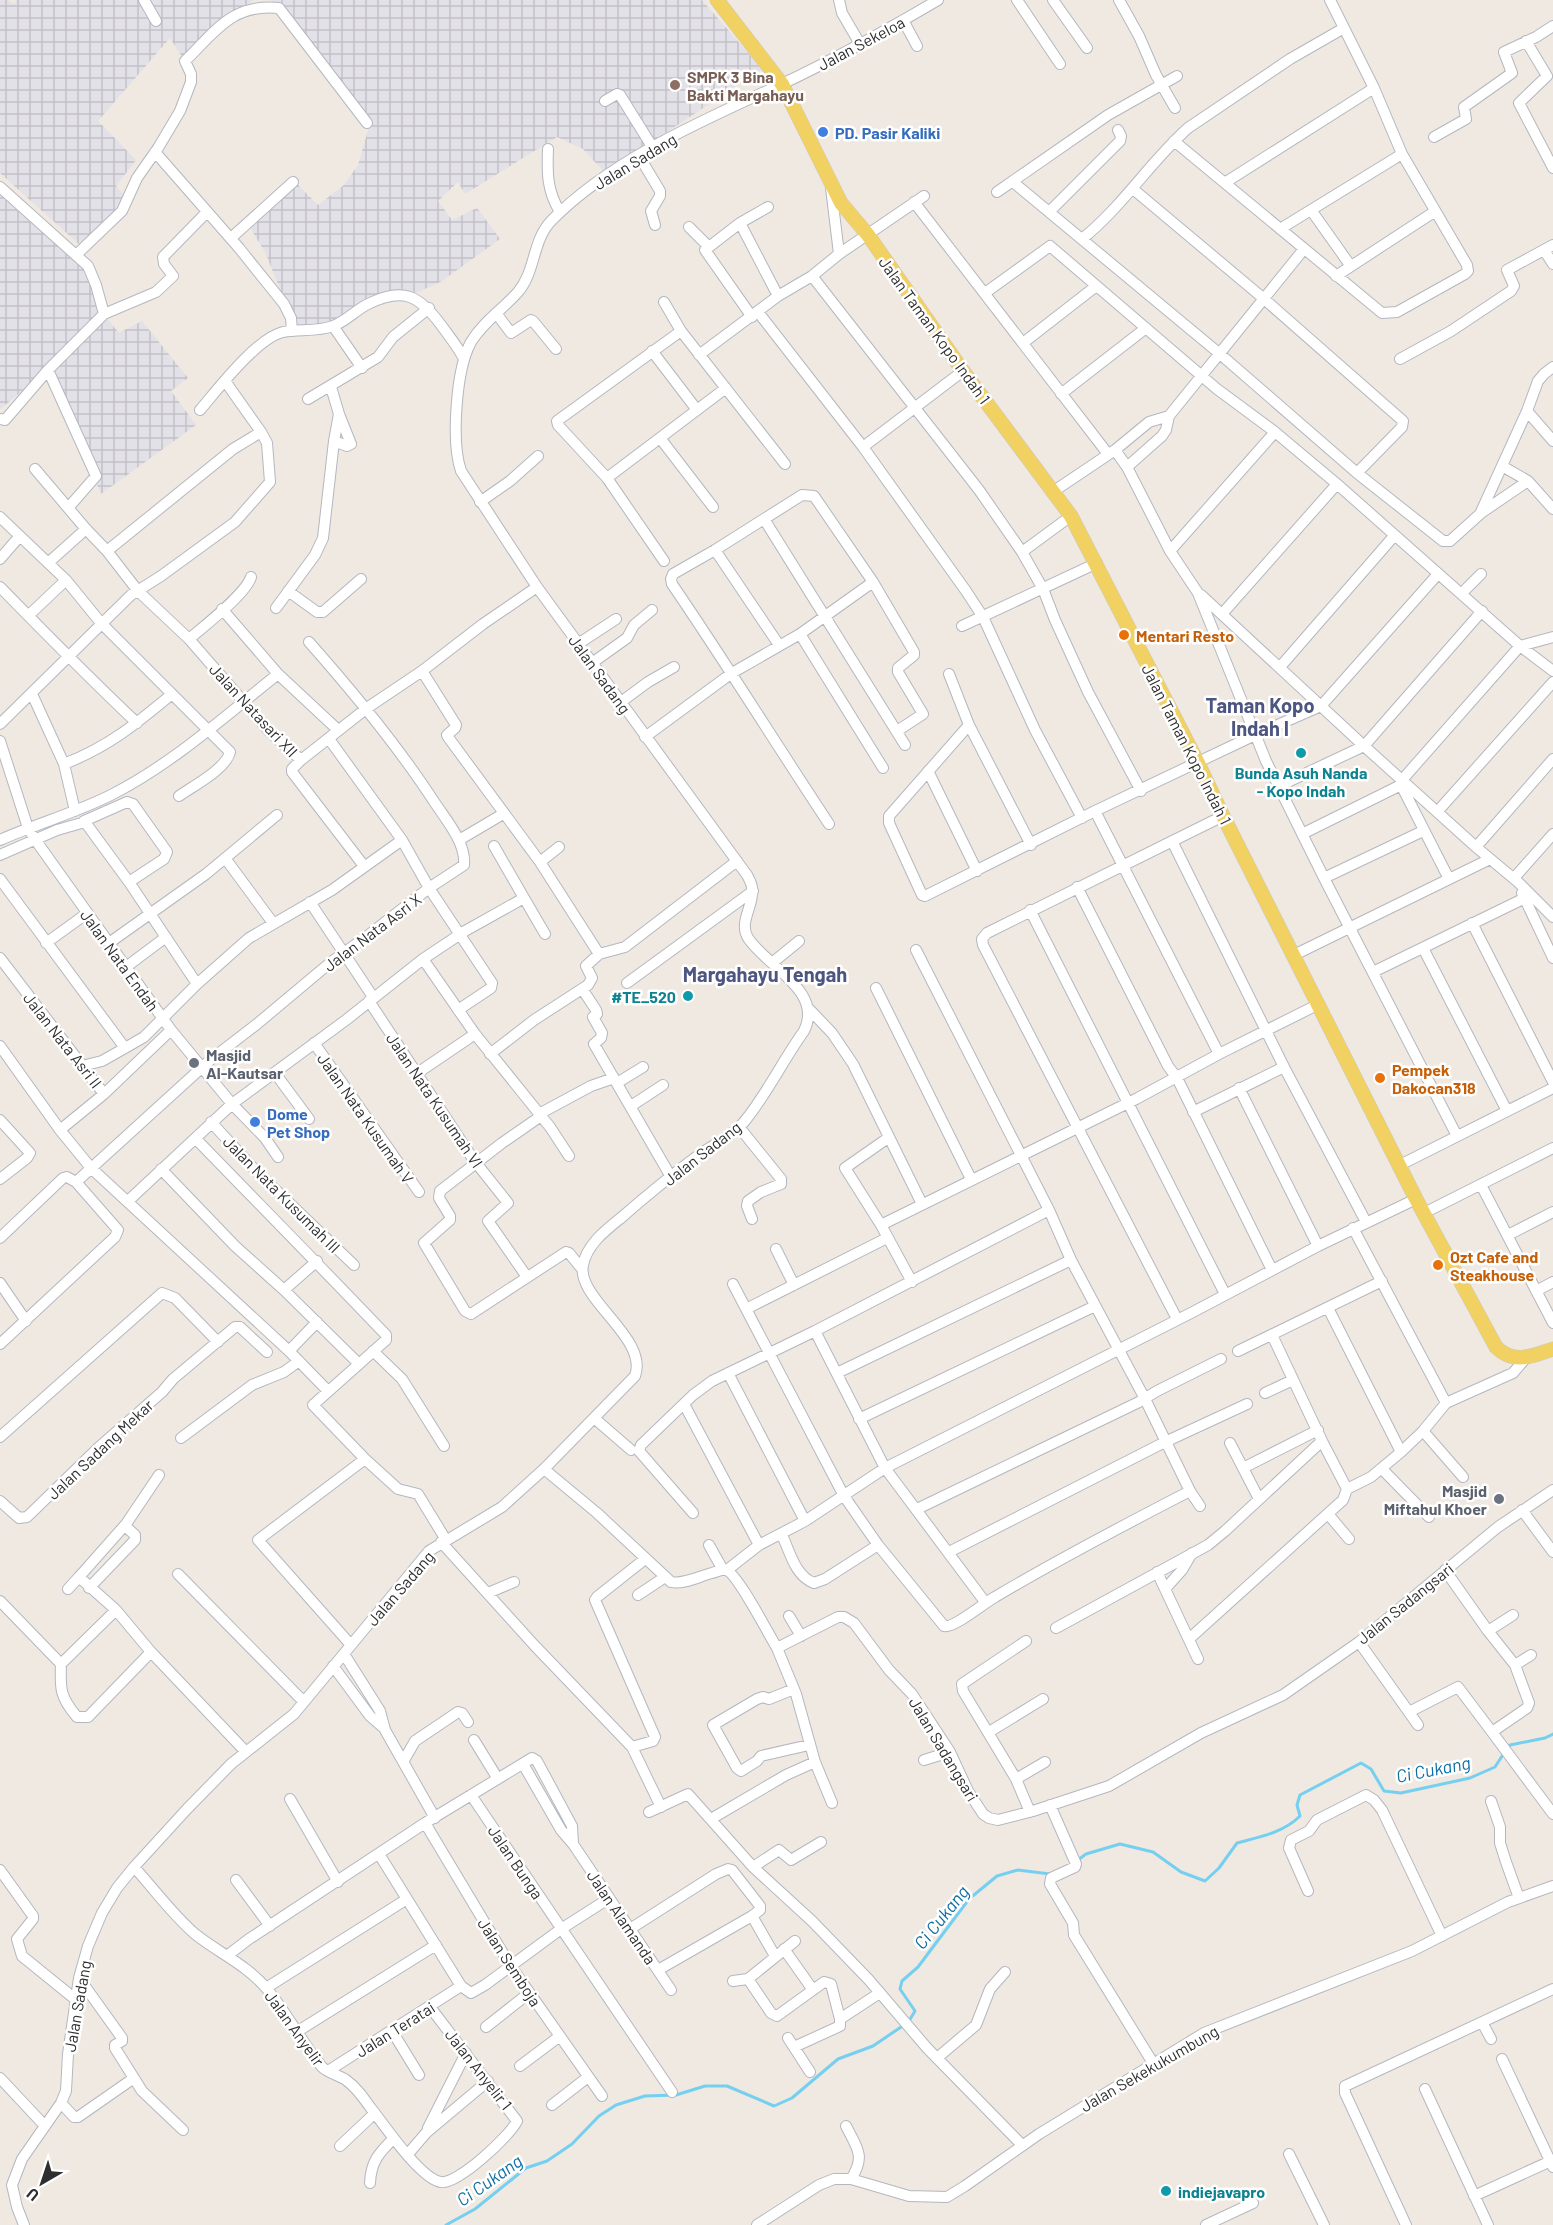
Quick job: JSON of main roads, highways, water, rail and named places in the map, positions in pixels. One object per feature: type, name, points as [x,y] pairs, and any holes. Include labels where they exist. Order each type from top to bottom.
[{"type":"main road","name":"Jalan Taman Kopo Indah 1","points":[[717,0],[782,84],[841,203],[868,235],[963,371],[1071,516],[1097,563],[1416,1199],[1496,1347],[1509,1356],[1525,1359],[1553,1349]]},
{"type":"waterway","name":"Ci Cukang","points":[[1508,1748],[1510,1745],[1545,1738],[1553,1734]]},
{"type":"waterway","name":"Ci Cukang","points":[[1078,1860],[1086,1854],[1120,1844],[1153,1852],[1181,1872],[1205,1881],[1219,1868],[1237,1843],[1286,1827],[1300,1816],[1297,1805],[1300,1795],[1361,1763],[1371,1769],[1384,1791],[1401,1793],[1470,1778],[1495,1767],[1504,1753]]},
{"type":"waterway","name":"Ci Cukang","points":[[909,2021],[915,2011],[900,1989],[902,1981],[918,1967],[969,1899],[997,1876],[1018,1870],[1050,1874]]},
{"type":"waterway","name":"Ci Cukang","points":[[446,2225],[475,2209],[526,2168],[547,2161],[572,2144],[599,2116],[616,2105],[645,2096],[676,2095],[705,2086],[727,2086],[774,2106],[792,2098],[838,2059],[873,2046],[904,2025]]},
{"type":"place","name":"SMPK 3 Bina Bakti Margahayu","points":[[675,85]]},
{"type":"place","name":"PD. Pasir Kaliki","points":[[823,132]]},
{"type":"place","name":"Mentari Resto","points":[[1124,635]]},
{"type":"place","name":"Bunda Asuh Nanda - Kopo Indah","points":[[1301,753]]},
{"type":"place","name":"#TE_520","points":[[688,996]]},
{"type":"place","name":"Masjid Al-Kautsar","points":[[194,1063]]},
{"type":"place","name":"Pempek Dakocan318","points":[[1380,1078]]},
{"type":"place","name":"Dome Pet Shop","points":[[255,1122]]},
{"type":"place","name":"Ozt Cafe and Steakhouse","points":[[1438,1265]]},
{"type":"place","name":"Masjid Miftahul Khoer","points":[[1499,1499]]},
{"type":"place","name":"indiejavapro","points":[[1166,2191]]},
{"type":"district","name":"Taman Kopo Indah I","points":[[1260,716]]},
{"type":"district","name":"Margahayu Tengah","points":[[765,974]]}]
